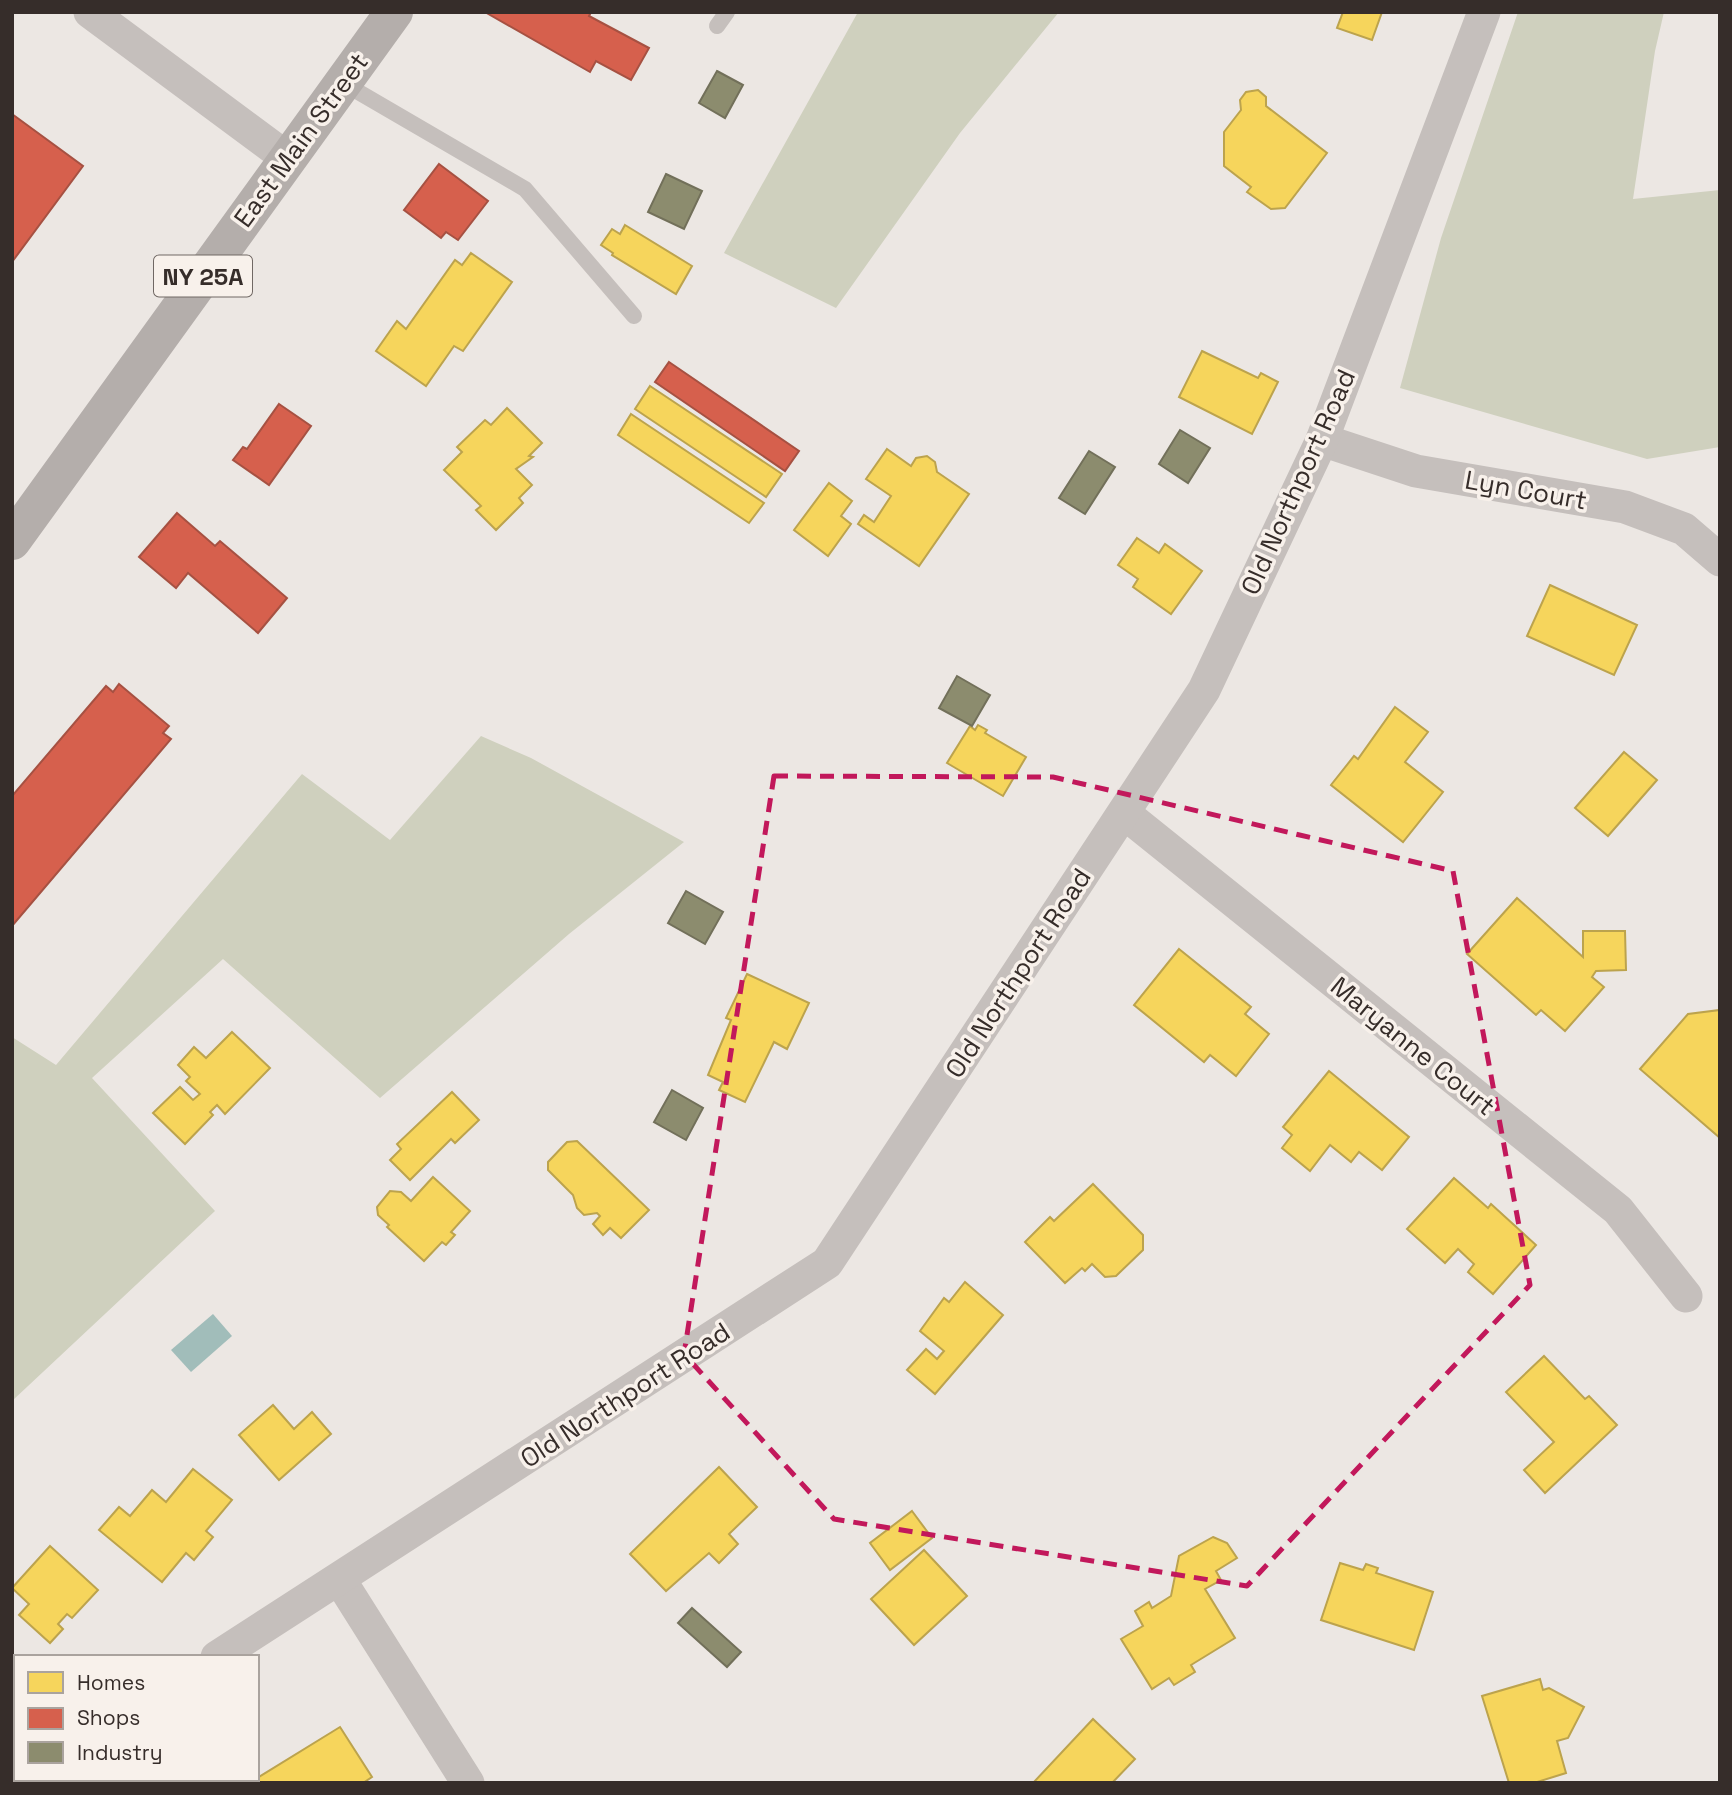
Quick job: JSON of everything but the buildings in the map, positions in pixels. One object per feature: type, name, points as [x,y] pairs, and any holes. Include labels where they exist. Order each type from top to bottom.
[{"type":"main road","name":"East Main Street","points":[[12,541],[394,12]]},
{"type":"street","points":[[90,12],[287,158]]},
{"type":"street","name":"Old Northport Road","points":[[220,1655],[827,1263],[1204,690],[1322,440],[1484,12]]},
{"type":"street","name":"Lyn Court","points":[[1322,440],[1416,471],[1625,507],[1684,529],[1720,560]]},
{"type":"street","name":"Maryanne Court","points":[[1124,813],[1618,1210],[1686,1296]]},
{"type":"street","points":[[340,1580],[468,1783]]},
{"type":"lane","points":[[717,26],[727,12]]},
{"type":"lane","points":[[343,83],[525,189],[634,316]]},
{"type":"highlighted area","points":[[774,776],[1053,777],[1453,871],[1530,1285],[1247,1586],[834,1519],[684,1354]]},
{"type":"green space","points":[[858,12],[1059,12],[960,133],[836,308],[724,253]]},
{"type":"green space","points":[[1518,12],[1664,12],[1655,51],[1633,199],[1720,190],[1720,447],[1647,459],[1400,388],[1441,238]]},
{"type":"green space","points":[[481,736],[531,758],[684,842],[569,934],[380,1098],[223,959],[92,1078],[215,1211],[12,1401],[12,1037],[56,1065],[302,774],[390,840]]},
{"type":"water","points":[[213,1314],[232,1336],[191,1372],[171,1350]]}]
